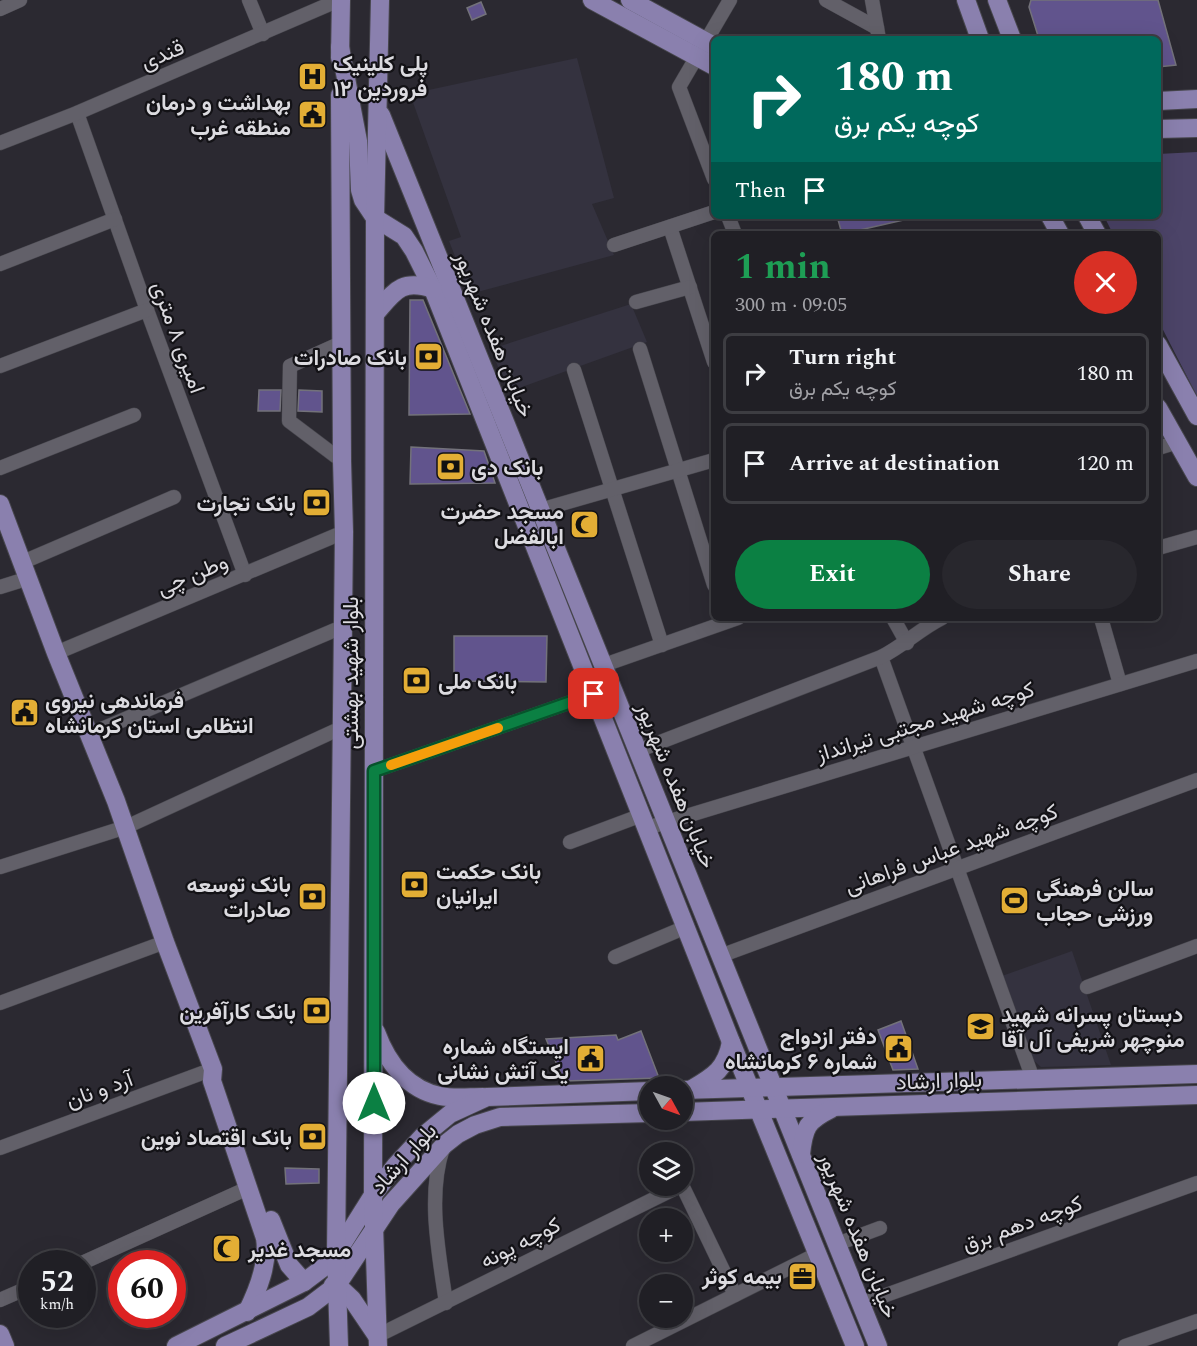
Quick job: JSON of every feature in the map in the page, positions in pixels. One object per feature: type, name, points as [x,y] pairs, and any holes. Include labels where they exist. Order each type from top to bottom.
[{"type":"main road","name":"بلوار شهید بهشتی","points":[[339,1346],[336,1254],[344,532],[340,0]]},
{"type":"main road","name":"بلوار شهید بهشتی","points":[[378,1341],[373,1194],[375,218],[380,0]]},
{"type":"main road","points":[[592,0],[706,48]]},
{"type":"main road","points":[[630,0],[706,48]]},
{"type":"main road","points":[[966,0],[979,36]]},
{"type":"main road","points":[[997,0],[1010,36]]},
{"type":"main road","points":[[971,36],[974,21]]},
{"type":"main road","points":[[340,47],[357,141],[360,190],[363,200],[375,218]]},
{"type":"main road","points":[[1161,101],[1197,99]]},
{"type":"main road","name":"خیابان هفده شهریور","points":[[378,107],[878,1346]]},
{"type":"main road","points":[[1161,130],[1197,128]]},
{"type":"main road","name":"خیابان هفده شهریور","points":[[375,218],[404,236],[433,289],[731,1042],[855,1346]]},
{"type":"main road","points":[[375,314],[393,293],[406,286],[418,284],[433,289]]},
{"type":"main road","points":[[1161,350],[1197,416]]},
{"type":"main road","points":[[1161,413],[1197,477]]},
{"type":"main road","points":[[0,504],[56,653],[126,827],[165,942],[213,1069],[212,1081],[267,1248],[266,1260],[255,1296],[247,1312]]},
{"type":"main road","points":[[374,1025],[381,1045],[393,1066],[410,1083],[441,1096],[488,1097]]},
{"type":"main road","points":[[693,1087],[710,1078],[722,1068],[729,1057],[731,1042]]},
{"type":"main road","points":[[213,1069],[222,1077],[279,1244],[289,1265],[304,1282],[337,1285],[352,1299],[378,1341]]},
{"type":"main road","name":"بلوار ارشاد","points":[[693,1090],[1197,1074]]},
{"type":"main road","name":"بلوار ارشاد","points":[[176,1346],[304,1282],[324,1267],[336,1254],[373,1194],[396,1165],[422,1137],[450,1114],[488,1097],[639,1091]]},
{"type":"main road","points":[[600,1093],[600,1115]]},
{"type":"main road","name":"بلوار ارشاد","points":[[693,1112],[1197,1095]]},
{"type":"main road","points":[[339,1101],[355,1108],[374,1103]]},
{"type":"main road","points":[[801,1156],[808,1125],[814,1117],[834,1107]]},
{"type":"main road","name":"بلوار ارشاد","points":[[225,1346],[308,1307],[337,1285],[374,1228],[409,1183],[444,1145],[458,1134],[475,1125],[500,1118],[639,1113]]},
{"type":"main road","points":[[0,1334],[5,1346]]},
{"type":"street","points":[[0,9],[20,0]]},
{"type":"street","points":[[249,0],[263,34]]},
{"type":"street","name":"قندی","points":[[0,143],[78,113],[340,0]]},
{"type":"street","points":[[712,36],[730,0]]},
{"type":"street","points":[[826,0],[878,33]]},
{"type":"street","points":[[872,0],[878,33]]},
{"type":"street","points":[[706,48],[679,87],[711,171]]},
{"type":"street","name":"امیری ۸ متری","points":[[78,113],[244,575]]},
{"type":"street","points":[[614,245],[711,213]]},
{"type":"street","points":[[0,264],[115,219]]},
{"type":"street","points":[[670,226],[711,353]]},
{"type":"street","points":[[636,303],[690,287]]},
{"type":"street","points":[[0,366],[147,310]]},
{"type":"street","points":[[341,343],[290,366],[289,421],[342,461]]},
{"type":"street","points":[[640,349],[711,575]]},
{"type":"street","points":[[574,370],[662,645]]},
{"type":"street","points":[[0,468],[134,415]]},
{"type":"street","points":[[1161,447],[1178,442]]},
{"type":"street","points":[[540,510],[711,461]]},
{"type":"street","points":[[0,587],[26,570],[174,497]]},
{"type":"street","name":"وطن چی","points":[[56,653],[344,532]]},
{"type":"street","points":[[1161,547],[1197,537]]},
{"type":"street","points":[[604,665],[724,621]]},
{"type":"street","points":[[895,621],[907,643]]},
{"type":"street","points":[[637,751],[881,657],[907,643],[937,621]]},
{"type":"street","points":[[1102,621],[1120,684]]},
{"type":"street","points":[[90,734],[342,627]]},
{"type":"street","points":[[881,657],[1033,1079]]},
{"type":"street","name":"کوچه شهید مجتبی تیرانداز","points":[[570,842],[645,822],[666,822],[1197,661]]},
{"type":"street","points":[[374,771],[594,694]]},
{"type":"street","points":[[0,867],[126,827],[341,728]]},
{"type":"street","name":"کوچه شهید عباس فراهانی","points":[[720,956],[1197,780]]},
{"type":"street","points":[[615,957],[686,927]]},
{"type":"street","points":[[0,1003],[165,942]]},
{"type":"street","points":[[1087,987],[1197,946]]},
{"type":"street","name":"آرد و نان","points":[[0,1148],[213,1069]]},
{"type":"street","points":[[444,1145],[438,1163],[435,1228],[446,1303]]},
{"type":"street","name":"کوچه دهم برق","points":[[861,1304],[1197,1183]]},
{"type":"street","points":[[96,1257],[248,1188]]},
{"type":"street","name":"کوچه پونه","points":[[378,1341],[446,1303],[660,1196]]},
{"type":"street","name":"کوچه پونه","points":[[687,1196],[735,1295]]},
{"type":"street","points":[[837,1244],[880,1228]]},
{"type":"street","points":[[633,1346],[817,1254]]},
{"type":"street","points":[[0,1300],[18,1292]]},
{"type":"street","points":[[1125,1346],[1197,1321]]},
{"type":"shaded area","points":[[577,58],[614,198],[592,204],[614,255],[470,294],[449,241],[461,237],[410,94]]},
{"type":"shaded area","points":[[1197,152],[1197,396],[1161,326],[1161,231],[1112,231],[1106,219],[1161,219],[1161,154]]},
{"type":"shaded area","points":[[631,304],[647,342],[508,392],[491,349]]},
{"type":"shaded area","points":[[1072,951],[1111,1065],[1041,1067],[1031,1058],[1002,976]]},
{"type":"building","points":[[1031,0],[1158,0],[1176,65],[1161,67],[1161,36],[1038,36],[1029,7]]},
{"type":"building","points":[[481,2],[486,14],[472,20],[467,8]]},
{"type":"building","points":[[838,219],[904,219],[855,231],[841,231]]},
{"type":"building","name":"بانک صادرات","points":[[410,300],[423,300],[470,414],[409,415]]},
{"type":"building","points":[[259,390],[281,390],[280,411],[258,411]]},
{"type":"building","points":[[299,390],[322,391],[322,412],[298,411]]},
{"type":"building","name":"بانک دی","points":[[411,447],[484,451],[495,483],[410,484]]},
{"type":"building","points":[[454,636],[547,636],[546,682],[454,681]]},
{"type":"building","name":"دفتر ازدواج شماره ۶ کرمانشاه","points":[[901,1021],[918,1069],[893,1070],[878,1030]]},
{"type":"building","name":"ایستگاه شماره یک آتش نشانی","points":[[641,1031],[658,1076],[564,1081],[546,1039],[616,1035],[618,1040]]},
{"type":"building","points":[[285,1168],[319,1169],[319,1183],[286,1184]]},
{"type":"slow traffic","points":[[391,765],[498,728]]},
{"type":"place","name":"پلی کلینیک ۱۲ فروردین","points":[[312,76]]},
{"type":"place","name":"بهداشت و درمان منطقه غرب","points":[[312,115]]},
{"type":"place","name":"بانک صادرات","points":[[428,357]]},
{"type":"place","name":"بانک دی","points":[[450,467]]},
{"type":"place","name":"بانک تجارت","points":[[317,503]]},
{"type":"place","name":"مسجد حضرت ابالفضل","points":[[585,524]]},
{"type":"place","name":"بانک ملی","points":[[417,681]]},
{"type":"place","name":"فرماندهی نیروی انتظامی استان کرمانشاه","points":[[24,713]]},
{"type":"place","name":"بانک حکمت ایرانیان","points":[[415,884]]},
{"type":"place","name":"بانک توسعه صادرات","points":[[312,897]]},
{"type":"place","name":"سالن فرهنگی ورزشی حجاب","points":[[1015,901]]},
{"type":"place","name":"بانک کارآفرین","points":[[317,1011]]},
{"type":"place","name":"دبستان پسرانه شهید منوچهر شریفی آل آقا","points":[[980,1027]]},
{"type":"place","name":"دفتر ازدواج شماره ۶ کرمانشاه","points":[[898,1049]]},
{"type":"place","name":"ایستگاه شماره یک آتش نشانی","points":[[590,1059]]},
{"type":"place","name":"بانک اقتصاد نوین","points":[[313,1137]]},
{"type":"place","name":"مسجد غدیر","points":[[227,1249]]},
{"type":"place","name":"بیمه کوثر","points":[[803,1276]]},
{"type":"route","points":[[374,1103],[374,771],[594,694]]}]
